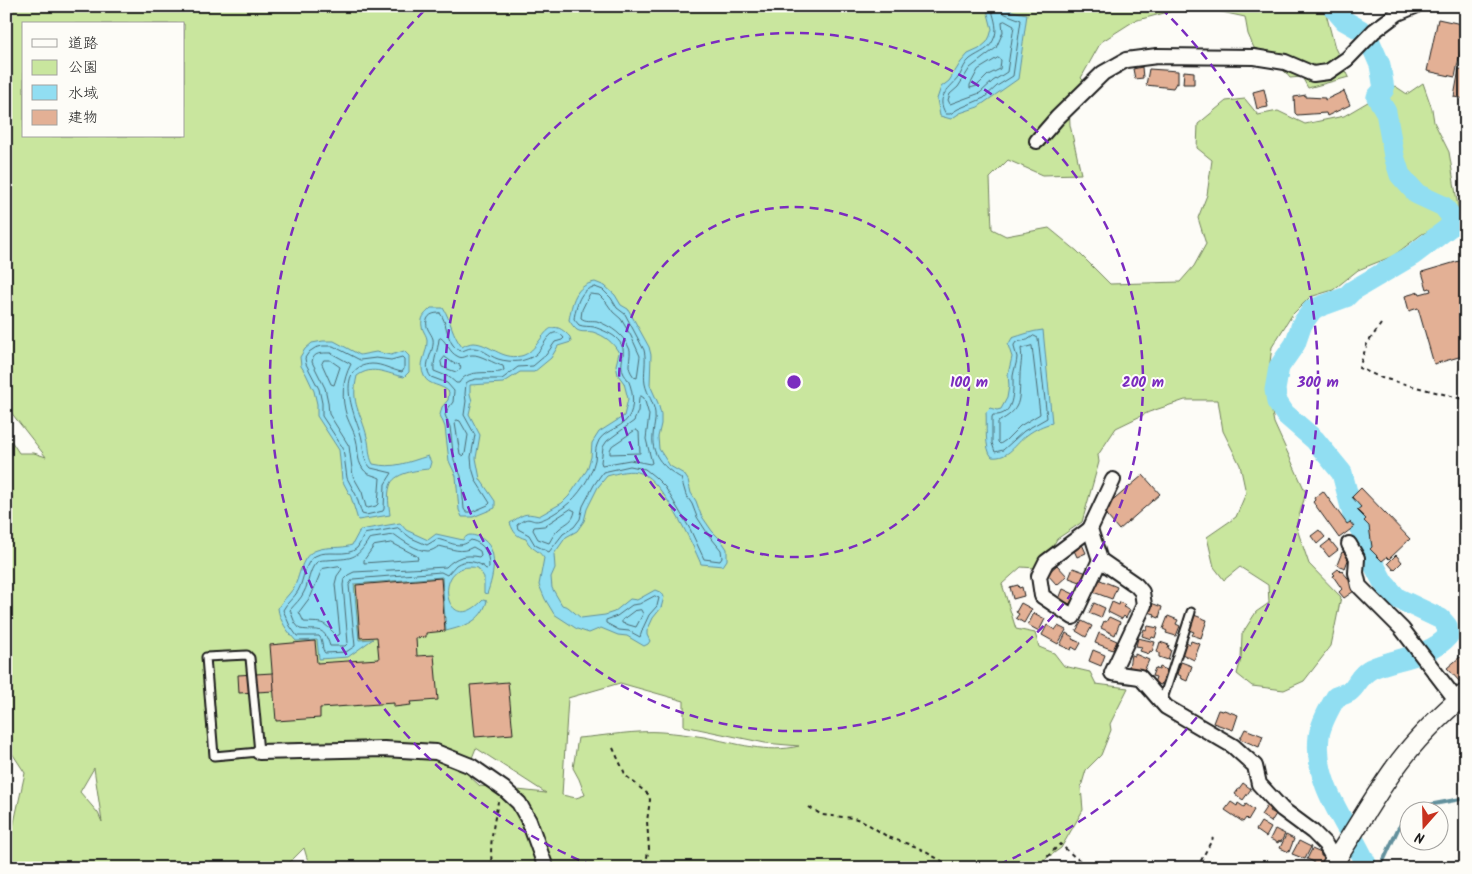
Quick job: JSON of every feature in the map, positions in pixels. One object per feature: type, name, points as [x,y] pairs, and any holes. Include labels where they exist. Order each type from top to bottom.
[{"type":"street","points":[[1037,141],[1057,118],[1104,73],[1116,64],[1126,60],[1157,56],[1254,57],[1285,62],[1313,74],[1328,72],[1347,59],[1374,32],[1398,13],[1415,6]]},
{"type":"street","points":[[1100,560],[1073,617],[1042,596],[1039,576],[1046,562],[1090,528],[1113,480]]},
{"type":"street","points":[[1090,528],[1100,560],[1136,584],[1142,592],[1144,605],[1112,673],[1140,678],[1166,707],[1233,746],[1255,766],[1259,784],[1282,808],[1313,832],[1324,844],[1332,865]]},
{"type":"street","points":[[1332,865],[1365,812],[1404,756],[1421,736],[1461,697],[1413,645],[1402,629],[1359,586],[1356,573],[1357,558],[1349,544]]},
{"type":"street","points":[[259,752],[384,749],[436,752],[471,766],[504,789],[519,803],[539,846],[546,868]]},
{"type":"lane","points":[[1162,702],[1191,612]]},
{"type":"lane","points":[[247,655],[250,658],[259,752],[214,756],[206,657],[247,655]]},
{"type":"path","points":[[1381,324],[1367,344],[1359,368],[1382,378],[1466,400]]},
{"type":"path","points":[[613,748],[626,776],[649,795],[647,821],[649,849],[646,868]]},
{"type":"path","points":[[493,868],[491,859],[492,841],[499,796],[504,789]]},
{"type":"path","points":[[809,807],[822,814],[854,818],[888,837],[917,847],[954,868]]},
{"type":"path","points":[[1197,868],[1213,838]]},
{"type":"path","points":[[1036,868],[1060,844],[1076,858],[1092,868]]},
{"type":"path","points":[[646,861],[657,868]]},
{"type":"green space","points":[[6,6],[1324,6],[1335,48],[1349,77],[1308,88],[1302,77],[1290,78],[1269,52],[1254,48],[1248,34],[1245,17],[1203,8],[1172,11],[1134,21],[1101,42],[1081,78],[1088,85],[1069,102],[1070,125],[1081,174],[1042,175],[1008,160],[990,178],[992,229],[1006,236],[1049,228],[1077,251],[1110,284],[1180,282],[1194,266],[1206,244],[1198,218],[1207,195],[1212,160],[1197,148],[1198,124],[1226,101],[1245,99],[1258,115],[1278,111],[1305,124],[1344,116],[1395,86],[1407,94],[1423,83],[1432,109],[1434,122],[1449,152],[1460,219],[1422,234],[1393,256],[1358,270],[1333,290],[1310,297],[1292,315],[1272,347],[1267,385],[1274,423],[1306,493],[1296,526],[1309,564],[1341,597],[1331,646],[1304,681],[1284,690],[1252,686],[1237,674],[1241,659],[1242,634],[1256,612],[1269,603],[1268,585],[1240,567],[1224,580],[1214,567],[1207,537],[1236,517],[1246,493],[1240,465],[1223,431],[1218,400],[1185,400],[1149,412],[1116,428],[1098,455],[1099,462],[1082,522],[1057,539],[1036,568],[1021,567],[1002,584],[1016,629],[1035,633],[1039,647],[1054,653],[1064,666],[1090,672],[1096,684],[1128,688],[1110,724],[1111,730],[1101,755],[1086,770],[1081,787],[1083,810],[1061,848],[1033,868],[310,868],[304,848],[284,868],[6,868],[6,846],[10,841],[25,773],[6,744],[6,433],[19,453],[34,453],[46,457],[6,406]],"holes":[[[620,683],[684,701],[684,726],[765,743],[799,746],[775,749],[763,748],[699,736],[652,732],[631,732],[578,738],[573,768],[585,795],[576,798],[562,795],[568,698]],[[476,748],[546,793],[480,786],[466,773]],[[94,768],[102,822],[98,813],[80,792]]]},
{"type":"water","points":[[986,6],[1027,14],[1018,79],[978,107],[960,113],[951,119],[940,116],[937,99],[941,87],[949,81],[968,54],[979,49],[987,42],[990,36],[992,29]]},
{"type":"water","points":[[595,282],[605,286],[615,295],[621,305],[628,309],[649,347],[651,355],[650,385],[661,414],[658,437],[659,449],[670,466],[684,474],[701,515],[727,549],[727,560],[723,566],[701,564],[676,514],[650,478],[633,471],[607,476],[598,487],[587,509],[584,521],[577,531],[566,537],[554,554],[555,568],[551,577],[552,588],[562,605],[568,607],[581,618],[614,612],[630,599],[637,600],[655,590],[662,593],[664,597],[661,608],[653,618],[647,631],[650,641],[644,646],[627,636],[618,635],[601,628],[589,633],[577,629],[554,614],[539,585],[544,558],[526,539],[516,534],[510,523],[523,515],[539,516],[562,503],[587,470],[591,457],[592,443],[599,432],[624,416],[628,399],[624,383],[618,375],[616,365],[619,353],[605,338],[593,332],[577,330],[569,320],[573,301],[579,291],[588,284]]},
{"type":"water","points":[[431,308],[443,308],[462,347],[470,343],[479,344],[501,354],[514,357],[528,353],[549,329],[555,327],[570,337],[571,342],[558,346],[551,358],[534,372],[520,372],[503,383],[470,385],[472,401],[469,414],[480,435],[476,458],[480,479],[495,501],[495,508],[473,517],[462,517],[459,510],[456,476],[449,461],[445,427],[440,415],[442,407],[448,400],[449,392],[429,382],[422,372],[427,339],[422,327],[422,320]]},
{"type":"water","points":[[1043,330],[1052,423],[1030,433],[1003,456],[992,457],[989,453],[987,442],[986,412],[990,408],[1001,409],[1007,398],[1008,374],[1012,357],[1008,345],[1012,338]]},
{"type":"water","points":[[334,341],[360,355],[376,352],[391,355],[404,351],[409,356],[409,372],[404,377],[374,370],[363,372],[357,376],[355,386],[357,408],[365,428],[373,464],[388,466],[428,456],[431,462],[429,469],[400,475],[392,482],[388,500],[390,515],[358,520],[351,497],[342,480],[339,450],[317,416],[314,391],[301,366],[300,357],[312,343]]},
{"type":"water","points":[[400,523],[406,530],[428,540],[436,534],[463,540],[467,536],[472,535],[484,540],[489,546],[494,561],[492,578],[487,594],[484,593],[484,577],[478,568],[463,568],[453,574],[448,584],[448,596],[451,605],[459,611],[469,610],[483,600],[487,601],[481,614],[471,622],[446,631],[442,577],[354,584],[359,640],[373,639],[348,657],[319,659],[317,640],[296,641],[282,621],[278,608],[296,584],[304,561],[307,556],[317,550],[352,545],[360,530]]},
{"type":"building","points":[[1438,19],[1466,25],[1455,77],[1427,71]]},
{"type":"building","points":[[1142,67],[1143,78],[1135,79],[1133,69]]},
{"type":"building","points":[[1149,69],[1178,71],[1178,84],[1176,83],[1173,88],[1146,85]]},
{"type":"building","points":[[1459,69],[1466,70],[1466,99],[1454,97]]},
{"type":"building","points":[[1184,71],[1194,72],[1194,84],[1183,84]]},
{"type":"building","points":[[1264,89],[1268,107],[1257,109],[1253,92]]},
{"type":"building","points":[[1344,91],[1350,105],[1327,116],[1326,113],[1297,115],[1295,113],[1294,97],[1306,95],[1306,97],[1325,98],[1325,100]]},
{"type":"building","points":[[1466,259],[1466,355],[1434,364],[1418,308],[1409,311],[1405,296],[1431,291],[1430,288],[1427,289],[1422,272]]},
{"type":"building","points":[[1143,475],[1160,494],[1119,530],[1102,510]]},
{"type":"building","points":[[1361,488],[1410,539],[1389,559],[1387,557],[1382,561],[1370,549],[1372,547],[1369,526],[1364,521],[1366,519],[1357,510],[1361,507],[1352,497]]},
{"type":"building","points":[[1323,491],[1347,524],[1350,522],[1354,527],[1339,538],[1313,502],[1314,498]]},
{"type":"building","points":[[1319,530],[1325,537],[1317,544],[1311,536]]},
{"type":"building","points":[[1330,540],[1338,550],[1329,557],[1321,547]]},
{"type":"building","points":[[1081,542],[1086,553],[1077,557],[1072,546]]},
{"type":"building","points":[[1342,552],[1350,555],[1345,568],[1337,565]]},
{"type":"building","points":[[1396,555],[1402,562],[1394,570],[1388,563]]},
{"type":"building","points":[[1057,565],[1067,576],[1057,585],[1047,574]]},
{"type":"building","points":[[1073,568],[1087,573],[1083,583],[1069,578]]},
{"type":"building","points":[[1338,569],[1342,571],[1357,589],[1344,598],[1339,592],[1342,589],[1333,576],[1335,575],[1333,573]]},
{"type":"building","points":[[441,578],[445,631],[426,633],[426,637],[416,638],[417,656],[434,655],[438,700],[410,702],[411,705],[394,707],[394,703],[320,708],[320,718],[276,721],[270,645],[315,641],[317,663],[379,659],[377,637],[360,638],[356,585]]},
{"type":"building","points":[[1098,579],[1117,587],[1112,599],[1093,592]]},
{"type":"building","points":[[1018,585],[1019,588],[1022,587],[1024,596],[1013,599],[1010,587]]},
{"type":"building","points":[[1063,589],[1076,595],[1072,605],[1059,599]]},
{"type":"building","points":[[1112,602],[1119,605],[1120,602],[1125,605],[1123,607],[1130,610],[1126,618],[1124,616],[1122,619],[1108,612]]},
{"type":"building","points":[[1021,603],[1032,609],[1024,623],[1016,618],[1019,614],[1016,612]]},
{"type":"building","points":[[1094,603],[1105,608],[1101,618],[1089,613]]},
{"type":"building","points":[[1151,603],[1162,607],[1159,618],[1154,616],[1155,614],[1148,612]]},
{"type":"building","points":[[1034,613],[1045,619],[1039,631],[1028,625]]},
{"type":"building","points":[[1194,615],[1207,620],[1201,638],[1192,635],[1194,632],[1189,630]]},
{"type":"building","points":[[1168,616],[1178,620],[1176,624],[1180,626],[1176,636],[1166,633],[1167,631],[1163,629]]},
{"type":"building","points":[[1109,617],[1120,622],[1115,635],[1101,628],[1104,621],[1106,622]]},
{"type":"building","points":[[1082,621],[1092,626],[1086,637],[1076,631]]},
{"type":"building","points":[[1047,625],[1055,630],[1058,626],[1066,630],[1058,644],[1042,635]]},
{"type":"building","points":[[1148,626],[1158,628],[1155,638],[1152,637],[1151,639],[1142,636],[1144,629],[1146,630]]},
{"type":"building","points":[[1066,633],[1073,637],[1072,639],[1081,643],[1077,650],[1072,647],[1071,650],[1060,645]]},
{"type":"building","points":[[1099,633],[1117,641],[1113,650],[1095,643]]},
{"type":"building","points":[[1138,638],[1155,642],[1152,652],[1150,651],[1149,654],[1140,651],[1142,647],[1136,646]]},
{"type":"building","points":[[1191,641],[1200,644],[1194,660],[1182,654],[1186,642],[1190,644]]},
{"type":"building","points":[[1160,642],[1169,645],[1168,648],[1171,650],[1168,660],[1159,657],[1157,652]]},
{"type":"building","points":[[1093,650],[1105,655],[1101,666],[1089,661]]},
{"type":"building","points":[[1135,654],[1149,660],[1144,671],[1129,667],[1131,655],[1135,656]]},
{"type":"building","points":[[1460,657],[1466,663],[1466,681],[1462,684],[1447,668]]},
{"type":"building","points":[[1181,662],[1192,666],[1187,681],[1180,678],[1181,676],[1177,674]]},
{"type":"building","points":[[1160,667],[1167,670],[1161,685],[1154,683],[1156,677],[1152,676],[1155,668],[1159,670]]},
{"type":"building","points":[[273,673],[274,691],[239,693],[238,675]]},
{"type":"building","points":[[508,682],[513,734],[475,737],[470,685]]},
{"type":"building","points":[[1218,710],[1238,715],[1233,730],[1213,723]]},
{"type":"building","points":[[1245,729],[1263,736],[1259,747],[1240,739]]},
{"type":"building","points":[[1243,783],[1251,789],[1243,800],[1235,794]]},
{"type":"building","points":[[1231,802],[1237,806],[1238,803],[1244,807],[1246,804],[1254,810],[1248,820],[1246,818],[1243,822],[1225,810]]},
{"type":"building","points":[[1267,806],[1272,808],[1270,811],[1276,814],[1271,822],[1261,815]]},
{"type":"building","points":[[1261,822],[1271,828],[1266,837],[1256,830]]},
{"type":"building","points":[[1275,829],[1285,834],[1281,842],[1279,841],[1278,843],[1270,839]]},
{"type":"building","points":[[1286,835],[1294,839],[1289,852],[1280,848]]},
{"type":"building","points":[[1299,841],[1311,847],[1305,859],[1292,854]]},
{"type":"building","points":[[1312,849],[1325,857],[1320,868],[1312,865],[1314,862],[1307,859]]},
{"type":"waterway","points":[[1332,6],[1345,21],[1366,33],[1380,65],[1384,89],[1377,97],[1386,112],[1394,156],[1400,175],[1417,194],[1443,206],[1451,216],[1451,226],[1413,255],[1352,291],[1346,297],[1313,309],[1302,324],[1295,344],[1279,367],[1275,390],[1277,402],[1285,414],[1315,440],[1342,473],[1353,515],[1383,582],[1397,598],[1441,619],[1447,626],[1448,636],[1441,643],[1422,653],[1380,665],[1367,671],[1350,691],[1336,697],[1322,726],[1319,736],[1321,772],[1334,805],[1368,868]]},
{"type":"waterway","points":[[1445,802],[1466,798]]},
{"type":"waterway","points":[[1380,868],[1400,826]]}]
